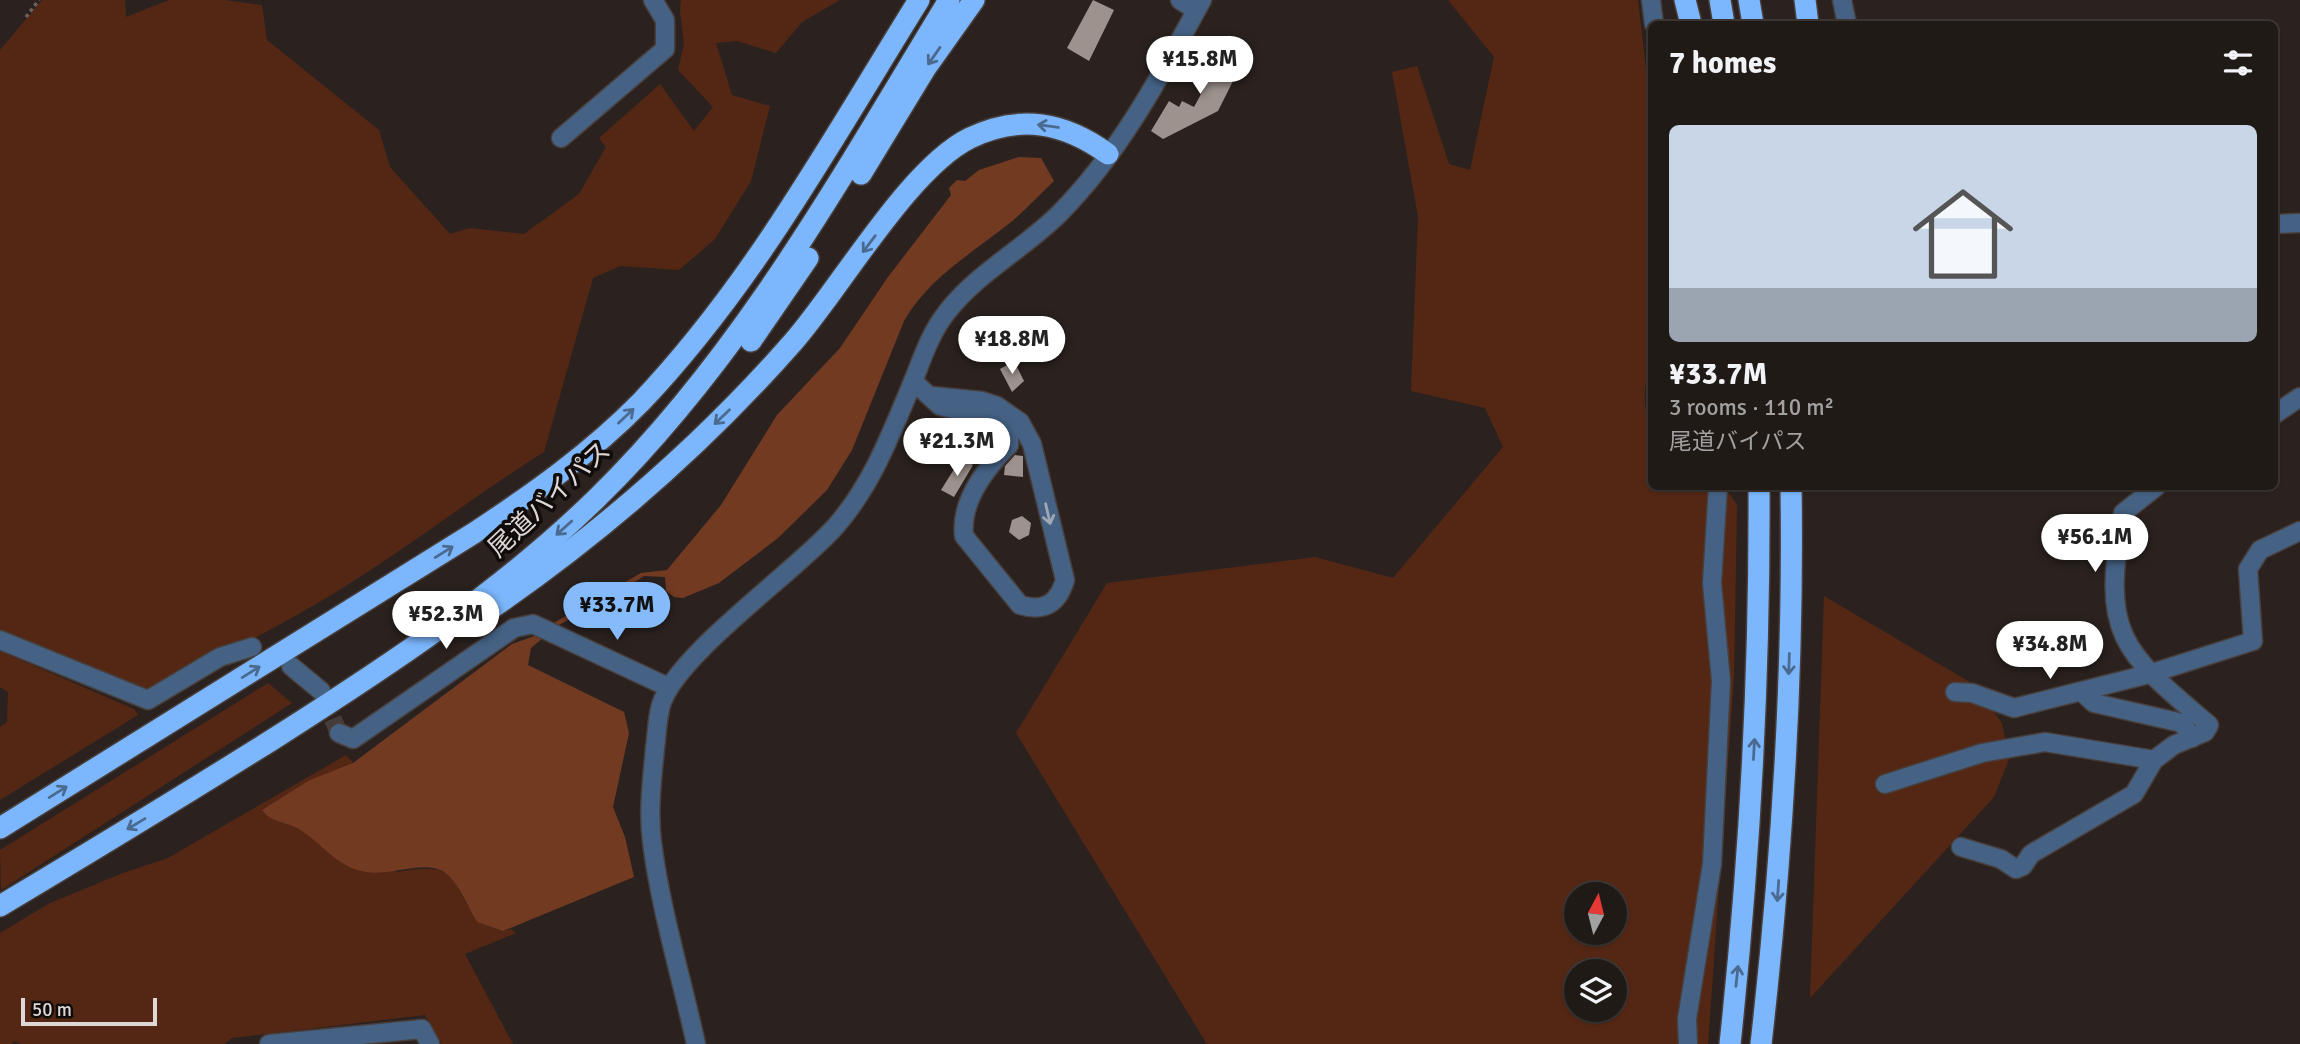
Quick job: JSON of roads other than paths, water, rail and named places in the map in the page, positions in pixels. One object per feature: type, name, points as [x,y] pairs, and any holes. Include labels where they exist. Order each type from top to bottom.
[{"type":"highway","points":[[821,158],[908,0]]},
{"type":"highway","name":"尾道バイパス","points":[[0,828],[474,533],[535,492],[590,449],[640,403],[685,352],[780,225],[919,0]]},
{"type":"highway","name":"尾道バイパス","points":[[0,906],[171,803],[410,650],[479,600],[597,498],[699,386],[743,328],[830,199],[949,0]]},
{"type":"highway","points":[[597,498],[657,446],[746,348],[783,297],[925,69],[974,0]]},
{"type":"highway","points":[[1685,0],[1690,21]]},
{"type":"highway","points":[[1720,0],[1724,21]]},
{"type":"highway","points":[[1749,0],[1752,21]]},
{"type":"highway","points":[[1805,0],[1808,21]]},
{"type":"highway","points":[[171,803],[247,763],[418,658],[544,570],[613,516],[678,460],[786,350],[889,217],[930,167],[948,150],[994,129],[1041,124],[1076,133],[1108,154]]},
{"type":"highway","points":[[1750,490],[1759,594]]},
{"type":"highway","points":[[1730,1044],[1746,897],[1759,594],[1759,490]]},
{"type":"highway","points":[[1761,1044],[1777,901],[1792,596],[1791,490]]},
{"type":"highway","points":[[1792,596],[1805,490]]},
{"type":"street","points":[[561,138],[665,49],[665,20],[653,0]]},
{"type":"street","points":[[696,1044],[652,843],[650,807],[653,769],[660,707],[668,687],[694,658],[834,528],[862,492],[882,456],[934,331],[963,294],[1059,213],[1085,186],[1155,87],[1199,5],[1180,0]]},
{"type":"street","points":[[1651,0],[1654,21]]},
{"type":"street","points":[[1842,0],[1846,21]]},
{"type":"street","points":[[2278,226],[2300,223]]},
{"type":"street","points":[[913,381],[940,405],[992,418],[1009,435],[1009,445],[993,462],[966,508],[962,522],[964,536],[1020,605],[1034,609],[1051,605],[1061,595],[1065,580],[1034,451],[1020,422],[997,405],[932,396]]},
{"type":"street","points":[[2278,412],[2299,400]]},
{"type":"street","points":[[1009,445],[1034,451]]},
{"type":"street","points":[[1688,1044],[1686,1019],[1712,864],[1721,681],[1712,583],[1718,490]]},
{"type":"street","points":[[1961,847],[2001,859],[2015,869],[2023,866],[2031,854],[2134,794],[2154,761],[2174,745],[2206,732],[2209,725],[2148,674],[2126,646],[2113,597],[2123,513],[2152,490]]},
{"type":"street","points":[[1955,692],[1972,693],[2014,708],[2148,674],[2253,641],[2248,569],[2260,550],[2300,531]]},
{"type":"street","points":[[339,733],[353,739],[514,628],[533,624],[668,687]]},
{"type":"street","points":[[0,640],[148,700],[220,657],[252,647]]},
{"type":"street","points":[[290,666],[320,691]]},
{"type":"street","points":[[2082,692],[2094,703],[2182,723],[2192,737]]},
{"type":"street","points":[[1885,784],[1982,753],[2045,743],[2154,761]]},
{"type":"street","points":[[269,1044],[422,1029],[430,1044]]},
{"type":"tunnel","points":[[322,694],[339,733]]}]
